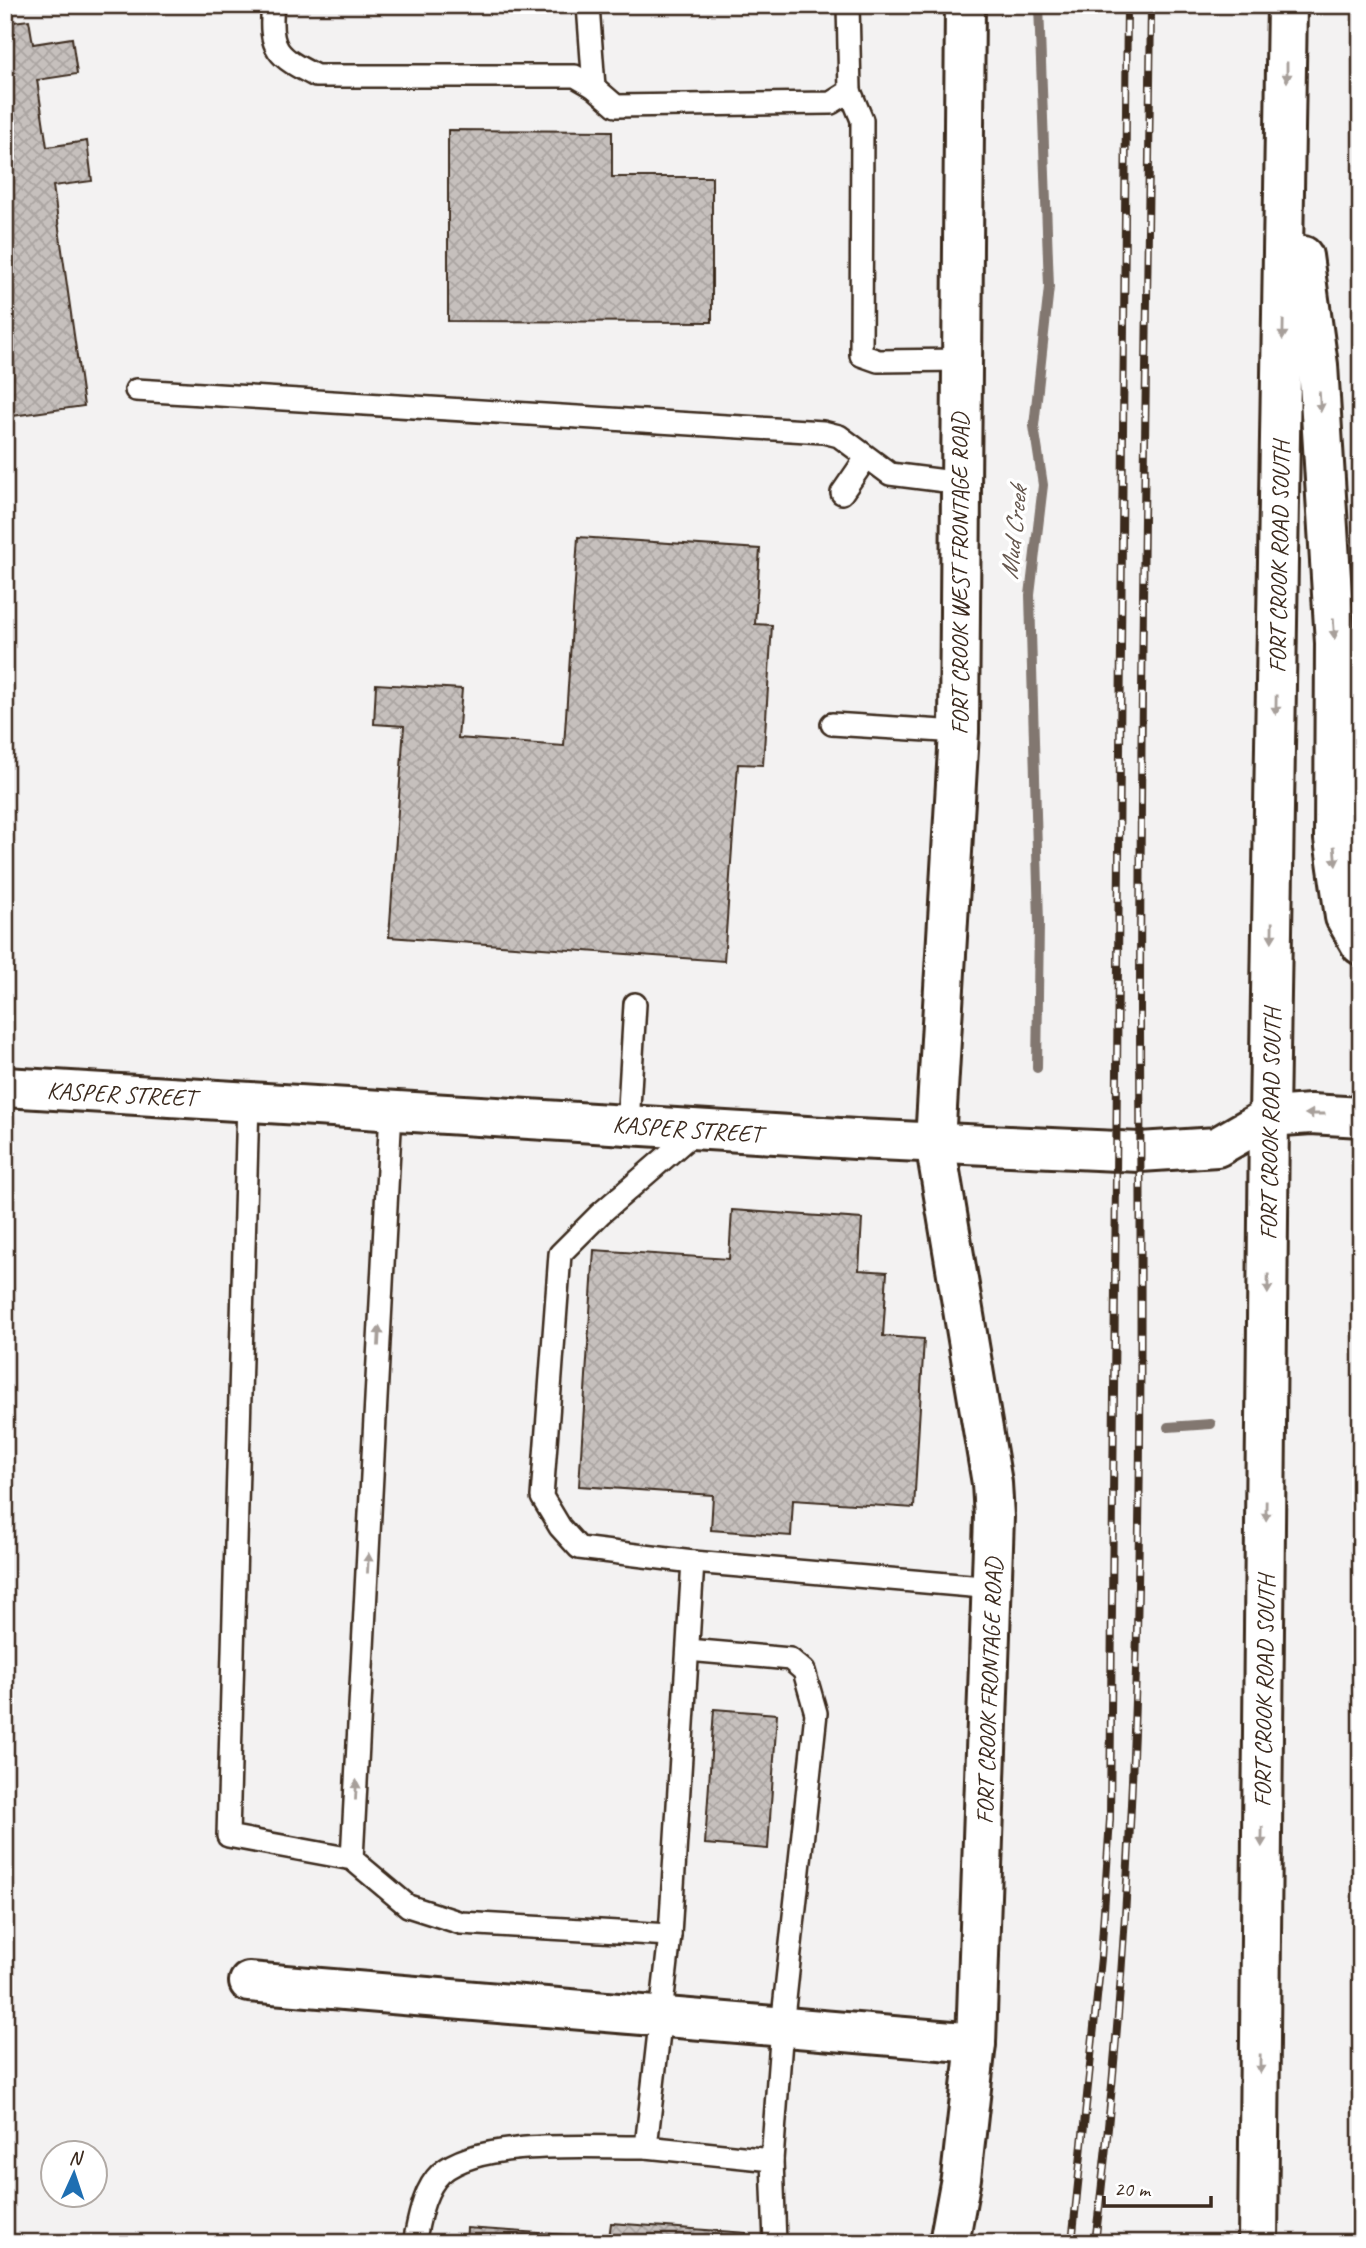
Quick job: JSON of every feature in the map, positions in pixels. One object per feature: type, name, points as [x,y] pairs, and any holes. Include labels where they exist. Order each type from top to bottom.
[{"type":"street","name":"FORT CROOK WEST FRONTAGE ROAD","points":[[935,1142],[960,732],[965,5]]},
{"type":"street","name":"FORT CROOK ROAD SOUTH","points":[[1258,2243],[1269,1117],[1287,5]]},
{"type":"street","points":[[1286,140],[1318,365],[1335,643],[1334,839],[1345,916],[1361,945]]},
{"type":"street","name":"KASPER STREET","points":[[5,1087],[628,1125],[1140,1152],[1190,1151],[1217,1147],[1269,1117],[1311,1114],[1361,1116]]},
{"type":"street","name":"FORT CROOK FRONTAGE ROAD","points":[[935,1142],[992,1483],[993,1588],[976,2043],[961,2178],[949,2243]]},
{"type":"street","points":[[249,1982],[976,2043]]},
{"type":"lane","points":[[272,5],[270,32],[285,60],[316,76],[575,76],[594,87],[616,106],[831,103],[850,91]]},
{"type":"lane","points":[[589,5],[594,87]]},
{"type":"lane","points":[[848,5],[850,91],[862,120],[861,355],[878,361],[962,360]]},
{"type":"lane","points":[[136,390],[823,432],[839,436],[890,474],[961,483]]},
{"type":"lane","points":[[842,493],[866,458]]},
{"type":"lane","points":[[832,724],[960,732]]},
{"type":"lane","points":[[628,1125],[635,1004]]},
{"type":"lane","points":[[248,1101],[228,1836],[352,1858],[408,1906],[461,1923],[670,1935]]},
{"type":"lane","points":[[352,1858],[391,1111]]},
{"type":"lane","points":[[698,1129],[600,1214],[560,1254],[542,1497],[559,1527],[579,1548],[693,1562],[993,1588]]},
{"type":"lane","points":[[646,2147],[670,1935],[693,1562]]},
{"type":"lane","points":[[688,1650],[790,1659],[804,1671],[816,1713],[782,2027],[772,2160],[775,2243]]},
{"type":"lane","points":[[414,2243],[425,2199],[440,2174],[470,2155],[503,2150],[646,2147],[772,2160]]},
{"type":"building","points":[[29,20],[33,44],[72,38],[77,74],[37,80],[47,147],[87,141],[92,181],[53,186],[84,406],[5,417],[5,23]]},
{"type":"building","points":[[448,130],[612,131],[612,177],[712,177],[712,322],[448,321]]},
{"type":"building","points":[[578,537],[760,549],[755,624],[772,625],[763,765],[738,764],[724,961],[389,937],[404,726],[374,724],[376,684],[462,689],[458,738],[564,746]]},
{"type":"building","points":[[732,1210],[862,1219],[859,1270],[887,1272],[883,1336],[924,1339],[914,1508],[793,1500],[791,1536],[711,1530],[713,1495],[579,1486],[594,1250],[729,1259]]},
{"type":"building","points":[[714,1709],[777,1714],[768,1849],[705,1844]]},
{"type":"building","points":[[611,2223],[746,2233],[746,2243],[466,2243],[467,2228],[609,2238]]},
{"type":"waterway","name":"Mud Creek","points":[[1037,1068],[1039,923],[1030,595],[1043,485],[1034,426],[1049,287],[1039,5]]},
{"type":"waterway","name":"Mud Creek","points":[[1168,1427],[1211,1424]]},
{"type":"railway","points":[[1072,2243],[1101,1958],[1110,1819],[1127,5]]},
{"type":"railway","points":[[1095,2243],[1112,2091],[1124,1938],[1137,1632],[1141,1325],[1141,765],[1151,5]]}]
